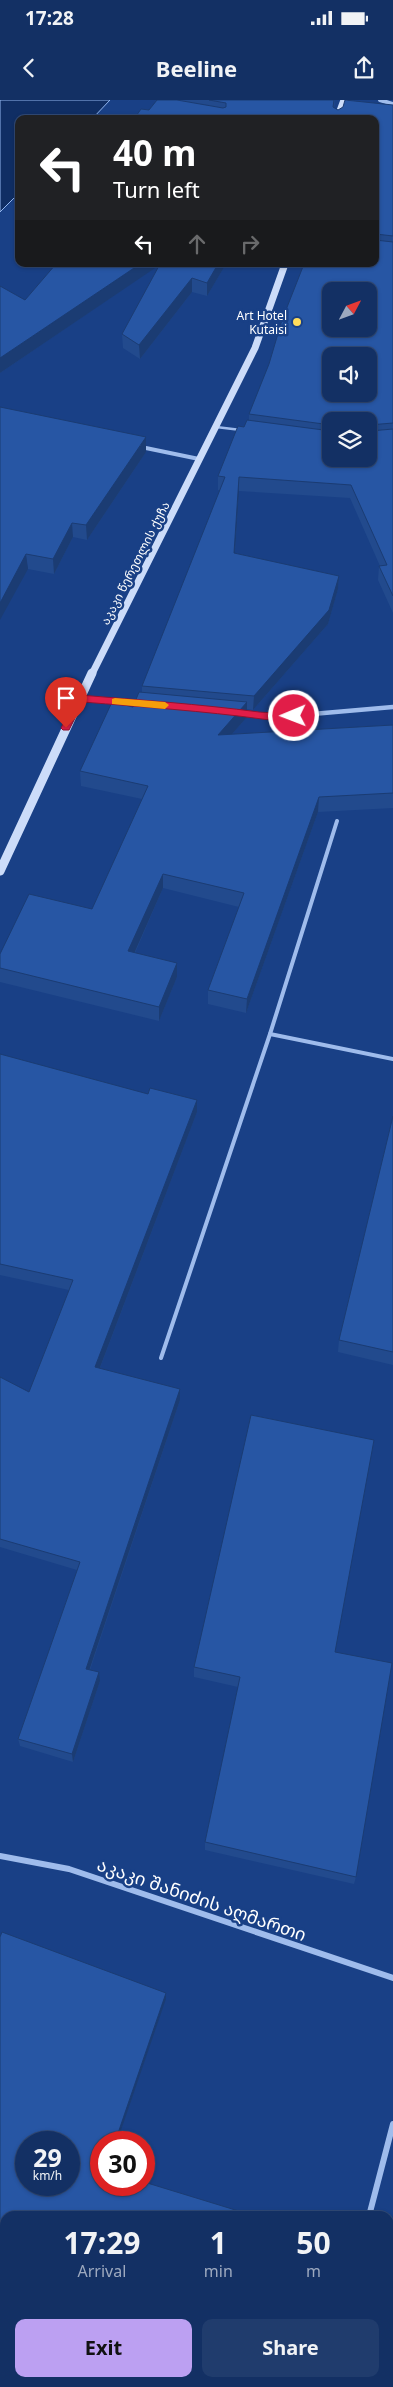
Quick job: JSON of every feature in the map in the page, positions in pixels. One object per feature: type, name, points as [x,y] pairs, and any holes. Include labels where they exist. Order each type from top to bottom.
[{"type":"main road","points":[[339,115],[344,100]]},
{"type":"main road","name":"აკაკი წერეთლის ქუჩა","points":[[0,871],[80,699],[255,348],[284,267]]},
{"type":"street","points":[[380,100],[393,104]]},
{"type":"street","points":[[133,445],[199,459]]},
{"type":"street","points":[[80,699],[145,704]]},
{"type":"street","points":[[240,713],[278,717],[393,707]]},
{"type":"street","name":"აკაკი შანიძის აღმართი","points":[[0,1856],[69,1869],[393,1978]]},
{"type":"street","points":[[370,2211],[393,2124]]},
{"type":"lane","points":[[216,427],[248,431]]},
{"type":"lane","points":[[161,1358],[270,1034],[337,821]]},
{"type":"lane","points":[[270,1034],[393,1059]]},
{"type":"water","points":[[0,100],[110,100],[96,115],[15,115],[15,197],[0,212]]},
{"type":"building","points":[[157,100],[177,100],[223,108],[226,107],[226,103],[209,100],[334,100],[333,107],[338,110],[343,107],[345,100],[393,105],[393,236],[379,234],[379,115],[137,115],[141,109],[149,110]]},
{"type":"building","points":[[379,240],[393,242],[393,423],[377,424],[377,412],[322,412],[322,424],[249,414],[269,364],[282,320],[303,267],[379,267]]},
{"type":"building","points":[[53,267],[136,267],[0,358],[0,286],[25,300]]},
{"type":"building","points":[[158,267],[216,267],[207,283],[192,278],[139,345],[122,334]]},
{"type":"building","points":[[0,407],[146,437],[86,525],[72,523],[53,559],[26,554],[0,603]]},
{"type":"building","points":[[247,420],[322,430],[322,467],[377,467],[377,430],[393,429],[393,596],[379,566],[387,565],[351,485],[239,477],[234,553],[339,576],[329,610],[254,696],[142,686],[225,477],[218,476],[238,426],[244,427]]},
{"type":"building","points":[[139,692],[247,702],[218,735],[393,725],[393,793],[319,797],[247,999],[208,990],[244,893],[163,874],[128,951],[177,963],[159,1007],[0,968],[0,954],[29,894],[92,909],[148,786],[80,771],[112,702],[133,707]]},
{"type":"building","points":[[0,1054],[148,1094],[150,1088],[197,1100],[95,1367],[180,1389],[86,1669],[99,1672],[72,1754],[18,1739],[80,1562],[0,1539],[0,1377],[29,1392],[73,1280],[0,1264]]},
{"type":"building","points":[[393,1116],[393,1352],[339,1340]]},
{"type":"building","points":[[251,1415],[374,1440],[335,1652],[392,1663],[356,1877],[205,1842],[240,1677],[194,1667]]},
{"type":"building","points":[[2,1932],[166,1993],[119,2131],[90,2131],[90,2196],[155,2196],[155,2185],[239,2211],[0,2211],[0,1937]]},
{"type":"slow traffic","points":[[115,701],[165,705]]},
{"type":"place","name":"Art Hotel Kutaisi","points":[[297,322]]},
{"type":"route","points":[[66,728],[80,699],[211,709],[278,717],[294,716]]}]
